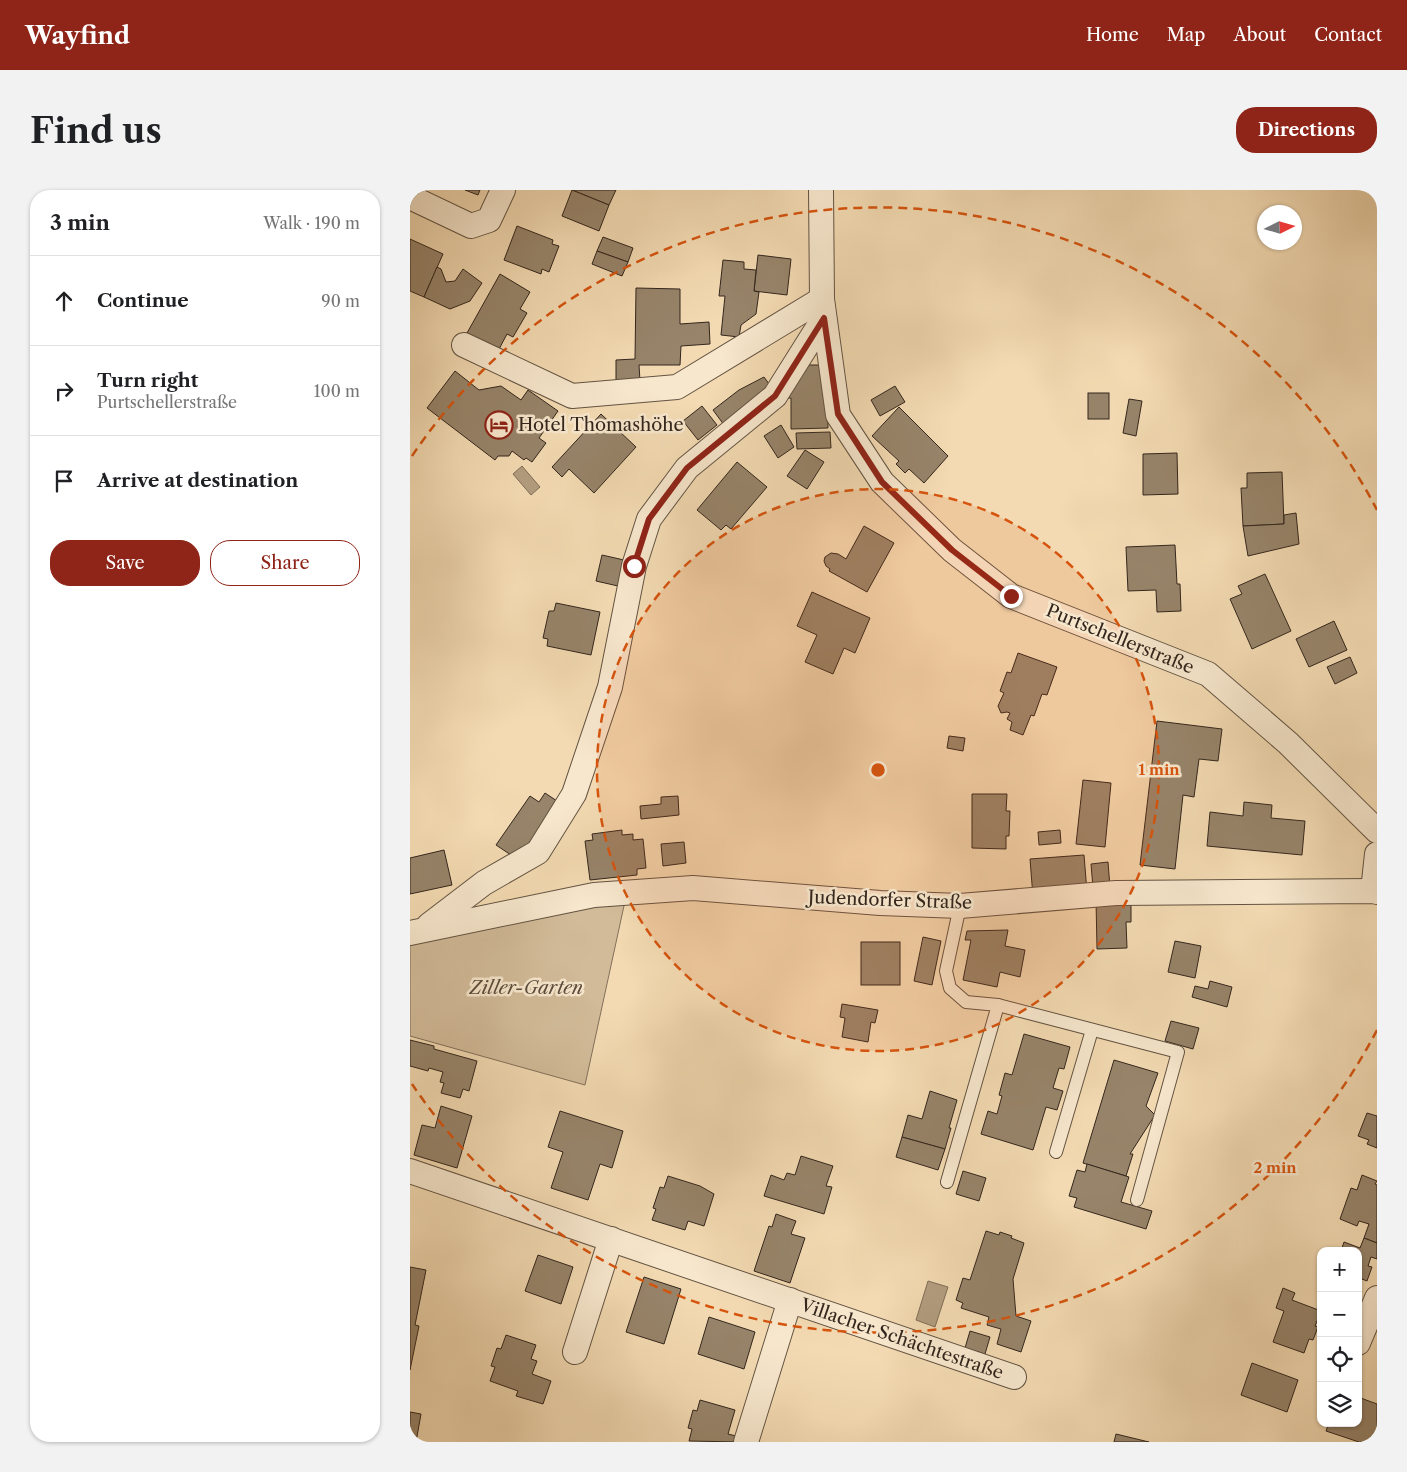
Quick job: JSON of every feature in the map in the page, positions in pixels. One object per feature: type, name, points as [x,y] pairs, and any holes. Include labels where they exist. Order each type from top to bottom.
[{"type":"street","points":[[410,197],[471,226],[489,220],[503,190]]},
{"type":"street","name":"Purtschellerstraße","points":[[821,190],[823,308],[838,414],[882,482],[952,550],[1011,596],[1208,674],[1288,743],[1377,832]]},
{"type":"street","points":[[464,345],[572,396],[677,387],[823,308]]},
{"type":"street","points":[[417,931],[484,883],[538,852],[574,794],[607,696],[634,566],[649,519],[687,468],[775,396],[823,308]]},
{"type":"street","points":[[1375,892],[1377,854]]},
{"type":"street","name":"Judendorfer Straße","points":[[417,931],[594,894],[693,888],[880,903],[960,906],[1116,893],[1375,892]]},
{"type":"street","name":"Villacher Schächtestraße","points":[[410,1171],[1014,1377]]},
{"type":"street","points":[[575,1352],[610,1239]]},
{"type":"street","points":[[1361,1337],[1377,1298]]},
{"type":"street","name":"Villacher Schächtestraße","points":[[746,1442],[790,1300]]},
{"type":"lane","points":[[960,906],[946,971],[950,988],[966,1002],[998,1006],[1178,1052],[1137,1200]]},
{"type":"lane","points":[[947,1182],[998,1006]]},
{"type":"lane","points":[[1056,1152],[1092,1030]]},
{"type":"green space","name":"Ziller-Garten","points":[[627,892],[585,1085],[410,1036],[410,933]]},
{"type":"shaded area","points":[[522,466],[540,487],[531,495],[513,474]]},
{"type":"shaded area","points":[[928,1281],[948,1287],[935,1327],[916,1320]]},
{"type":"building","points":[[465,190],[480,190],[478,195]]},
{"type":"building","points":[[572,190],[616,190],[609,205]]},
{"type":"building","points":[[572,190],[609,205],[599,231],[562,216]]},
{"type":"building","points":[[517,226],[553,240],[552,244],[559,246],[549,272],[542,269],[541,274],[504,260]]},
{"type":"building","points":[[603,237],[633,248],[628,262],[597,251]]},
{"type":"building","points":[[410,239],[443,254],[424,297],[410,291]]},
{"type":"building","points":[[597,251],[628,262],[622,276],[592,264]]},
{"type":"building","points":[[758,255],[791,259],[787,295],[754,291]]},
{"type":"building","points":[[723,260],[744,262],[744,269],[756,270],[754,291],[759,292],[756,314],[741,325],[739,337],[721,335],[725,296],[719,296]]},
{"type":"building","points":[[437,267],[441,269],[446,282],[455,281],[463,269],[482,283],[470,301],[450,309],[424,297]]},
{"type":"building","points":[[500,274],[530,292],[520,309],[527,313],[513,337],[507,334],[498,351],[467,333]]},
{"type":"building","points":[[636,288],[680,289],[680,324],[709,322],[710,344],[681,346],[680,365],[639,365],[640,381],[616,382],[616,360],[635,359]]},
{"type":"building","points":[[800,365],[827,365],[828,428],[791,429],[791,398],[780,398]]},
{"type":"building","name":"Hotel Thomashöhe","points":[[455,371],[479,390],[501,386],[521,400],[528,390],[558,411],[539,438],[546,443],[532,462],[526,458],[524,460],[512,451],[509,456],[498,456],[495,460],[427,408]]},
{"type":"building","points":[[764,377],[775,392],[727,429],[713,410],[739,390]]},
{"type":"building","points":[[895,386],[905,402],[880,416],[871,400]]},
{"type":"building","points":[[1088,393],[1109,393],[1109,419],[1088,419]]},
{"type":"building","points":[[1129,399],[1142,401],[1136,436],[1123,433]]},
{"type":"building","points":[[702,406],[717,425],[698,440],[683,421]]},
{"type":"building","points":[[899,407],[948,456],[924,483],[909,469],[905,473],[896,464],[899,461],[872,436]]},
{"type":"building","points":[[601,414],[636,447],[594,493],[569,469],[562,477],[552,467]]},
{"type":"building","points":[[781,425],[794,447],[778,458],[764,436]]},
{"type":"building","points":[[830,432],[831,448],[797,449],[796,433]]},
{"type":"building","points":[[805,450],[824,462],[807,489],[787,476]]},
{"type":"building","points":[[1177,453],[1178,494],[1143,495],[1143,454]]},
{"type":"building","points":[[737,462],[767,487],[731,529],[726,525],[721,530],[697,510]]},
{"type":"building","points":[[1282,472],[1284,524],[1243,526],[1241,488],[1247,488],[1247,473]]},
{"type":"building","points":[[1296,513],[1299,544],[1248,556],[1243,526],[1284,524],[1284,515]]},
{"type":"building","points":[[864,526],[894,543],[867,592],[829,571],[830,569],[824,561],[825,557],[831,553],[838,554],[846,559]]},
{"type":"building","points":[[1175,545],[1177,584],[1180,584],[1181,611],[1157,612],[1156,590],[1128,591],[1126,547]]},
{"type":"building","points":[[602,555],[624,560],[618,586],[596,581]]},
{"type":"building","points":[[1265,574],[1291,631],[1252,649],[1230,599],[1242,594],[1238,586]]},
{"type":"building","points":[[812,592],[870,618],[855,653],[844,648],[833,674],[805,662],[817,635],[797,626]]},
{"type":"building","points":[[556,603],[600,612],[591,655],[547,646],[548,639],[543,638],[549,611],[554,611]]},
{"type":"building","points":[[1334,621],[1347,650],[1309,667],[1296,639]]},
{"type":"building","points":[[1018,653],[1057,667],[1047,695],[1042,694],[1034,716],[1031,715],[1023,735],[1010,730],[1012,722],[1007,719],[1010,713],[1001,713],[998,706],[1004,693],[1000,691],[1007,672],[1011,673]]},
{"type":"building","points":[[1350,657],[1357,673],[1335,684],[1327,667]]},
{"type":"building","points":[[1157,721],[1222,729],[1218,761],[1199,759],[1194,797],[1183,795],[1175,869],[1140,865]]},
{"type":"building","points":[[949,736],[965,738],[963,751],[947,748]]},
{"type":"building","points":[[1083,780],[1111,783],[1105,847],[1076,844]]},
{"type":"building","points":[[545,793],[560,803],[527,851],[517,859],[496,845],[530,796],[539,802]]},
{"type":"building","points":[[972,794],[1007,794],[1006,811],[1010,811],[1009,836],[1006,836],[1006,849],[972,848]]},
{"type":"building","points":[[678,796],[679,815],[641,819],[640,806],[661,804],[661,797]]},
{"type":"building","points":[[1244,802],[1272,805],[1271,818],[1305,821],[1302,855],[1207,846],[1210,812],[1243,816]]},
{"type":"building","points":[[622,830],[622,835],[633,834],[633,840],[643,839],[646,868],[637,869],[637,875],[590,880],[585,841],[593,840],[592,834]]},
{"type":"building","points":[[1060,830],[1061,843],[1039,845],[1038,832]]},
{"type":"building","points":[[684,842],[686,863],[663,866],[661,844]]},
{"type":"building","points":[[444,850],[452,885],[410,894],[410,858]]},
{"type":"building","points":[[1084,855],[1087,892],[1033,897],[1030,859]]},
{"type":"building","points":[[1108,862],[1110,887],[1093,888],[1091,864]]},
{"type":"building","points":[[1131,899],[1131,922],[1126,922],[1127,948],[1097,949],[1096,900]]},
{"type":"building","points":[[1008,930],[1005,946],[1025,950],[1020,977],[1000,972],[997,987],[963,980],[971,940],[965,940],[967,931]]},
{"type":"building","points":[[923,937],[941,941],[932,985],[914,981]]},
{"type":"building","points":[[1175,941],[1201,946],[1195,978],[1168,972]]},
{"type":"building","points":[[861,942],[900,942],[900,985],[861,985]]},
{"type":"building","points":[[1210,981],[1232,987],[1227,1007],[1192,997],[1195,986],[1208,989]]},
{"type":"building","points":[[842,1004],[878,1010],[875,1023],[871,1022],[868,1042],[842,1037],[845,1018],[840,1017]]},
{"type":"building","points":[[1171,1021],[1199,1028],[1193,1049],[1165,1041]]},
{"type":"building","points":[[1024,1034],[1070,1047],[1064,1069],[1059,1068],[1053,1088],[1063,1091],[1057,1110],[1046,1107],[1033,1150],[981,1134],[988,1111],[997,1114],[1002,1096],[999,1095],[1005,1073],[1012,1075]]},
{"type":"building","points":[[410,1040],[477,1061],[469,1091],[463,1089],[460,1098],[441,1093],[444,1083],[440,1082],[443,1072],[429,1068],[428,1071],[410,1066]]},
{"type":"building","points":[[1114,1060],[1158,1073],[1146,1106],[1155,1115],[1130,1154],[1133,1154],[1126,1176],[1083,1163]]},
{"type":"building","points":[[930,1091],[957,1100],[945,1149],[902,1137],[908,1115],[922,1119]]},
{"type":"building","points":[[441,1106],[472,1116],[457,1168],[414,1155],[422,1125],[435,1128]]},
{"type":"building","points":[[560,1111],[623,1131],[612,1168],[600,1164],[588,1200],[551,1188],[563,1152],[548,1147]]},
{"type":"building","points":[[1367,1113],[1377,1116],[1377,1148],[1367,1144],[1369,1140],[1358,1136]]},
{"type":"building","points":[[902,1137],[945,1149],[938,1170],[896,1157]]},
{"type":"building","points":[[801,1156],[833,1166],[826,1186],[832,1187],[824,1214],[764,1196],[771,1175],[784,1180],[787,1173],[795,1175]]},
{"type":"building","points":[[1087,1164],[1129,1177],[1121,1202],[1152,1211],[1146,1229],[1074,1207],[1077,1198],[1069,1196],[1077,1170],[1085,1172]]},
{"type":"building","points":[[963,1171],[986,1178],[979,1201],[956,1194]]},
{"type":"building","points":[[1362,1175],[1377,1181],[1375,1184],[1377,1185],[1377,1243],[1364,1238],[1369,1224],[1359,1221],[1357,1226],[1340,1219],[1351,1188],[1357,1190]]},
{"type":"building","points":[[668,1176],[700,1186],[714,1194],[704,1226],[688,1221],[685,1230],[652,1220],[656,1209],[653,1208],[660,1187],[664,1188]]},
{"type":"building","points":[[776,1214],[796,1221],[791,1234],[805,1238],[790,1283],[754,1271],[769,1226],[772,1227]]},
{"type":"building","points":[[986,1231],[999,1235],[1000,1232],[1024,1243],[1013,1279],[1016,1316],[1031,1321],[1021,1352],[997,1344],[1001,1329],[987,1325],[989,1317],[961,1308],[963,1303],[956,1300],[963,1278],[970,1280]]},
{"type":"building","points":[[1364,1238],[1377,1243],[1377,1259],[1371,1257],[1368,1266],[1372,1267],[1367,1281],[1362,1279],[1362,1247],[1360,1247]]},
{"type":"building","points":[[1344,1242],[1357,1247],[1342,1247]]},
{"type":"building","points":[[538,1255],[573,1267],[561,1304],[525,1291]]},
{"type":"building","points":[[410,1267],[426,1270],[415,1325],[419,1326],[410,1370]]},
{"type":"building","points":[[644,1277],[681,1289],[664,1344],[626,1332]]},
{"type":"building","points":[[1283,1288],[1295,1293],[1292,1300],[1317,1309],[1315,1326],[1317,1330],[1313,1340],[1309,1339],[1304,1353],[1273,1342],[1284,1311],[1276,1308]]},
{"type":"building","points":[[709,1317],[755,1332],[744,1369],[698,1354]]},
{"type":"building","points":[[970,1331],[990,1337],[985,1354],[965,1348]]},
{"type":"building","points":[[506,1335],[536,1345],[531,1359],[537,1361],[532,1374],[551,1381],[543,1404],[516,1396],[518,1391],[490,1381],[495,1367],[491,1366],[497,1348],[501,1349]]},
{"type":"building","points":[[1252,1363],[1298,1380],[1287,1412],[1241,1395]]},
{"type":"building","points":[[1362,1398],[1377,1404],[1377,1442],[1359,1442],[1326,1431],[1328,1427],[1362,1427]]},
{"type":"building","points":[[700,1400],[735,1410],[728,1434],[740,1437],[739,1442],[689,1441],[692,1429],[688,1428],[693,1410],[697,1411]]},
{"type":"building","points":[[410,1412],[421,1414],[416,1442],[410,1442]]},
{"type":"building","points":[[1116,1434],[1149,1442],[1114,1442]]},
{"type":"place","name":"Hotel Thomashöhe","points":[[499,425]]},
{"type":"route","points":[[634,566],[649,519],[687,468],[775,396],[824,318],[838,414],[882,482],[952,550],[1011,596]]}]
